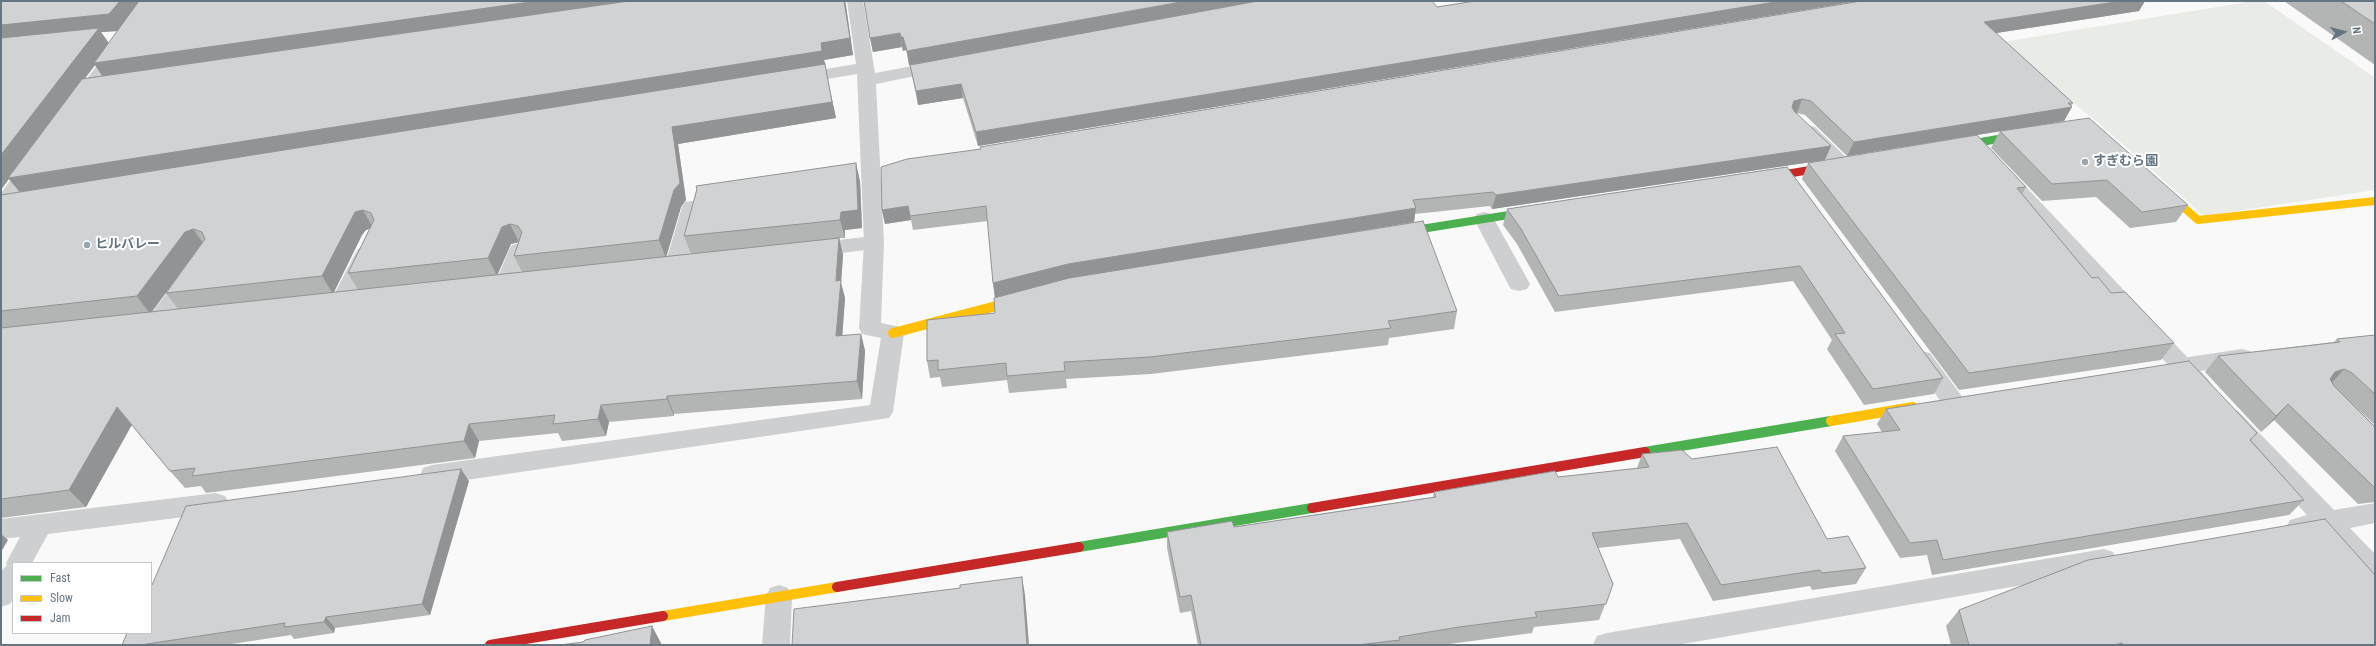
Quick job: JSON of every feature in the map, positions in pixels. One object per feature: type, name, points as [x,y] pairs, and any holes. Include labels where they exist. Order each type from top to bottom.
[{"type":"street","points":[[68,116],[152,1]]},
{"type":"street","points":[[855,1],[865,74],[872,177],[874,243],[870,328],[893,333],[1031,297]]},
{"type":"street","points":[[102,40],[126,37]]},
{"type":"street","points":[[778,82],[959,63]]},
{"type":"street","points":[[87,90],[110,87]]},
{"type":"street","points":[[1797,120],[1847,164]]},
{"type":"street","points":[[1943,148],[2034,133]]},
{"type":"street","points":[[1974,143],[2175,367],[2330,522],[2375,571]]},
{"type":"street","points":[[2,206],[44,148]]},
{"type":"street","points":[[1755,179],[1847,164]]},
{"type":"street","points":[[872,177],[891,171]]},
{"type":"street","points":[[1786,174],[1800,193]]},
{"type":"street","points":[[2158,185],[2198,220],[2375,201]]},
{"type":"street","points":[[2,206],[26,202]]},
{"type":"street","points":[[676,265],[692,207]]},
{"type":"street","points":[[1383,235],[1546,210]]},
{"type":"street","points":[[1484,219],[1519,284]]},
{"type":"street","points":[[341,302],[373,236]]},
{"type":"street","points":[[795,252],[874,243]]},
{"type":"street","points":[[506,284],[519,250]]},
{"type":"street","points":[[157,322],[201,261]]},
{"type":"street","points":[[653,267],[700,262]]},
{"type":"street","points":[[482,286],[529,281]]},
{"type":"street","points":[[318,304],[365,299]]},
{"type":"street","points":[[134,325],[180,320]]},
{"type":"street","points":[[412,478],[881,412],[893,333]]},
{"type":"street","points":[[1911,344],[1953,401]]},
{"type":"street","points":[[2175,367],[2259,354]]},
{"type":"street","points":[[490,645],[1921,406]]},
{"type":"street","points":[[1,529],[238,500]]},
{"type":"street","points":[[2275,531],[2375,513]]},
{"type":"street","points":[[20,562],[40,524]]},
{"type":"street","points":[[1607,645],[2126,556]]},
{"type":"street","points":[[1,596],[12,576]]},
{"type":"street","points":[[776,645],[779,596]]},
{"type":"shaded area","points":[[2254,1],[2264,1],[2375,78],[2375,190],[2204,216],[2099,123],[1996,43]]},
{"type":"building","points":[[1,1],[120,1],[109,14],[1,25]]},
{"type":"building","points":[[139,1],[537,1],[94,63]]},
{"type":"building","points":[[629,1],[844,1],[850,38],[821,43],[822,51],[8,178],[82,79]]},
{"type":"building","points":[[864,1],[1186,1],[907,51],[903,37],[901,37],[900,33],[870,38]]},
{"type":"building","points":[[1258,1],[1432,1],[1437,7],[1475,1],[1781,1],[976,132],[961,84],[916,91],[910,65]]},
{"type":"building","points":[[1861,1],[2122,1],[1984,22],[2073,103],[2068,103],[2072,107],[1854,142],[1811,101],[1802,99],[1794,101],[1792,107],[1794,111],[1831,146],[1496,195],[1493,192],[1413,200],[1416,208],[1068,264],[993,283],[986,206],[910,216],[908,206],[882,210],[881,167],[907,159],[981,149],[980,147]]},
{"type":"building","points":[[2341,1],[2375,1],[2375,24]]},
{"type":"building","points":[[99,28],[1,155],[1,38]]},
{"type":"building","points":[[825,64],[832,102],[672,127],[680,183],[674,190],[659,240],[514,256],[522,232],[518,226],[510,224],[502,227],[488,258],[348,273],[374,220],[371,213],[363,210],[355,212],[322,276],[166,293],[205,239],[202,232],[193,229],[185,232],[137,296],[1,311],[1,195]]},
{"type":"building","points":[[2089,118],[2188,205],[2142,212],[2107,180],[2052,184],[2000,131]]},
{"type":"building","points":[[1977,135],[2026,187],[2017,188],[2092,278],[2098,277],[2111,293],[2125,292],[2174,343],[1969,373],[1808,163]]},
{"type":"building","points":[[856,163],[858,210],[841,212],[840,220],[684,236],[697,189],[696,186]]},
{"type":"building","points":[[1787,167],[1943,378],[1873,389],[1835,334],[1845,333],[1800,266],[1559,296],[1521,229],[1507,209]]},
{"type":"building","points":[[1423,221],[1457,311],[1388,321],[1391,328],[1150,357],[1064,362],[1065,371],[1007,376],[1006,363],[938,370],[938,360],[927,361],[927,320],[995,313],[994,298],[1069,278]]},
{"type":"building","points":[[839,238],[836,281],[841,280],[836,336],[861,334],[857,381],[667,396],[667,399],[601,405],[598,419],[553,424],[555,415],[469,424],[464,441],[192,476],[195,468],[170,471],[117,407],[69,490],[1,499],[1,328]]},
{"type":"building","points":[[2375,335],[2375,394],[2352,373],[2344,369],[2335,372],[2330,379],[2334,386],[2375,427],[2375,488],[2288,404],[2276,416],[2218,356],[2340,342],[2337,339]]},
{"type":"building","points":[[2189,361],[2257,433],[2250,440],[2304,500],[1943,560],[1937,540],[1910,543],[1843,436],[1900,430],[1886,409]]},
{"type":"building","points":[[1777,447],[1827,539],[1848,536],[1866,568],[1822,573],[1820,570],[1721,585],[1687,523],[1592,533],[1613,584],[1606,604],[1535,612],[1537,617],[1459,627],[1399,637],[1400,640],[1357,645],[1201,645],[1191,595],[1180,597],[1167,532],[1232,521],[1234,527],[1436,497],[1434,492],[1555,471],[1558,477],[1649,467],[1642,454],[1682,450],[1692,459]]},
{"type":"building","points":[[461,469],[422,604],[326,617],[324,622],[284,627],[285,623],[140,645],[122,645],[127,634],[152,634],[152,585],[186,506]]},
{"type":"building","points":[[2325,519],[2375,575],[2375,645],[2124,645],[2122,643],[2114,645],[1969,645],[1959,610],[2088,560]]},
{"type":"building","points":[[1022,577],[1027,645],[792,645],[794,609],[960,588],[960,585]]},
{"type":"building","points":[[652,626],[650,645],[560,645],[583,642],[585,640]]},
{"type":"traffic: fast","points":[[1953,147],[2026,134]]},
{"type":"traffic: fast","points":[[1396,233],[1534,211]]},
{"type":"traffic: fast","points":[[1645,452],[1831,421]]},
{"type":"traffic: fast","points":[[1079,547],[1312,508]]},
{"type":"traffic: slow","points":[[2163,189],[2198,220],[2375,201]]},
{"type":"traffic: slow","points":[[893,333],[1023,299]]},
{"type":"traffic: slow","points":[[1831,421],[1913,407]]},
{"type":"traffic: slow","points":[[663,616],[837,587]]},
{"type":"traffic: jam","points":[[1762,178],[1834,166]]},
{"type":"traffic: jam","points":[[1312,508],[1645,452]]},
{"type":"traffic: jam","points":[[837,587],[1079,547]]},
{"type":"traffic: jam","points":[[490,645],[663,616]]},
{"type":"place","name":"すぎむら園","points":[[2085,162]]},
{"type":"place","name":"ヒルバレー","points":[[87,245]]}]
